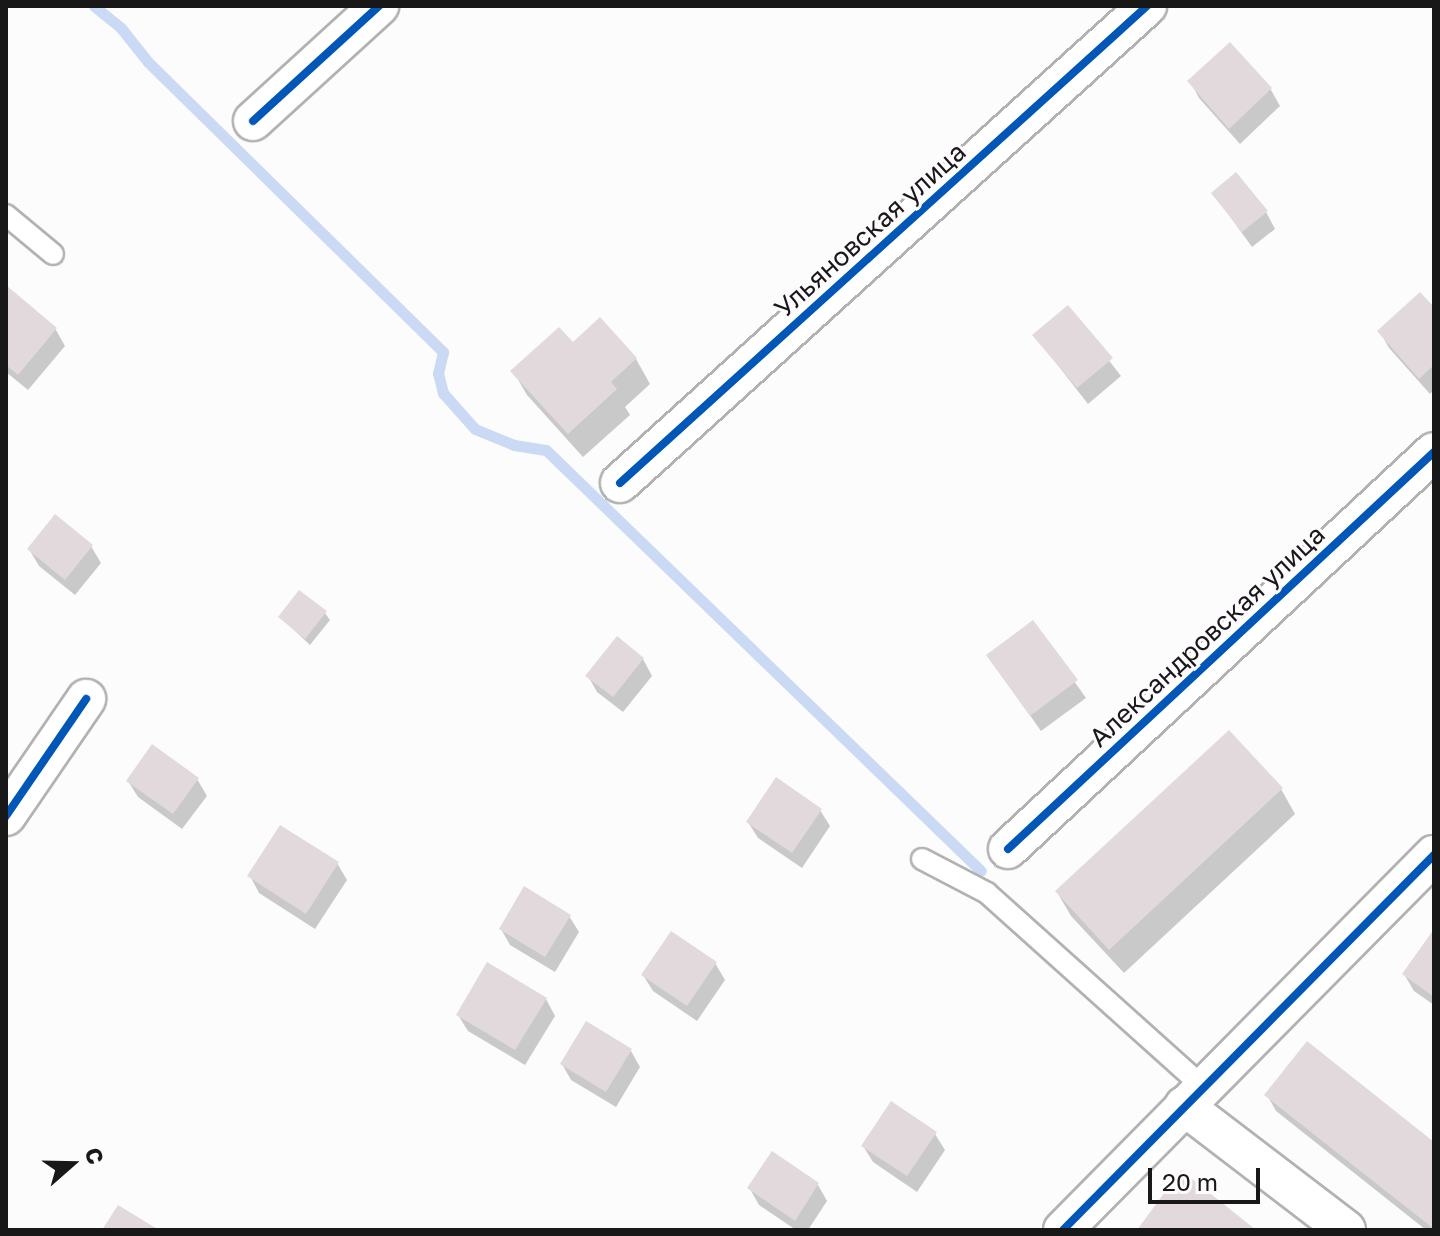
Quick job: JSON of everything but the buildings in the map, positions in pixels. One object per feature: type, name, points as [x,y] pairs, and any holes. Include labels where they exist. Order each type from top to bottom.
[{"type":"street","points":[[253,121],[379,6]]},
{"type":"street","name":"Ульяновская улица","points":[[620,483],[1147,6]]},
{"type":"street","name":"Александровская улица","points":[[1008,849],[1434,452]]},
{"type":"street","points":[[6,816],[86,699]]},
{"type":"street","points":[[1063,1230],[1434,855]]},
{"type":"street","points":[[1193,1096],[1346,1230]]},
{"type":"lane","points":[[6,215],[53,254]]},
{"type":"lane","points":[[922,859],[987,893],[1193,1096]]},
{"type":"waterway","points":[[94,6],[121,28],[148,62],[443,352],[438,373],[443,393],[475,429],[514,445],[546,450],[981,871]]},
{"type":"cycle path","points":[[253,121],[379,6]]},
{"type":"cycle path","points":[[620,483],[1147,6]]},
{"type":"cycle path","points":[[1008,849],[1434,452]]},
{"type":"cycle path","points":[[6,816],[86,699]]},
{"type":"cycle path","points":[[1063,1230],[1434,855]]}]
